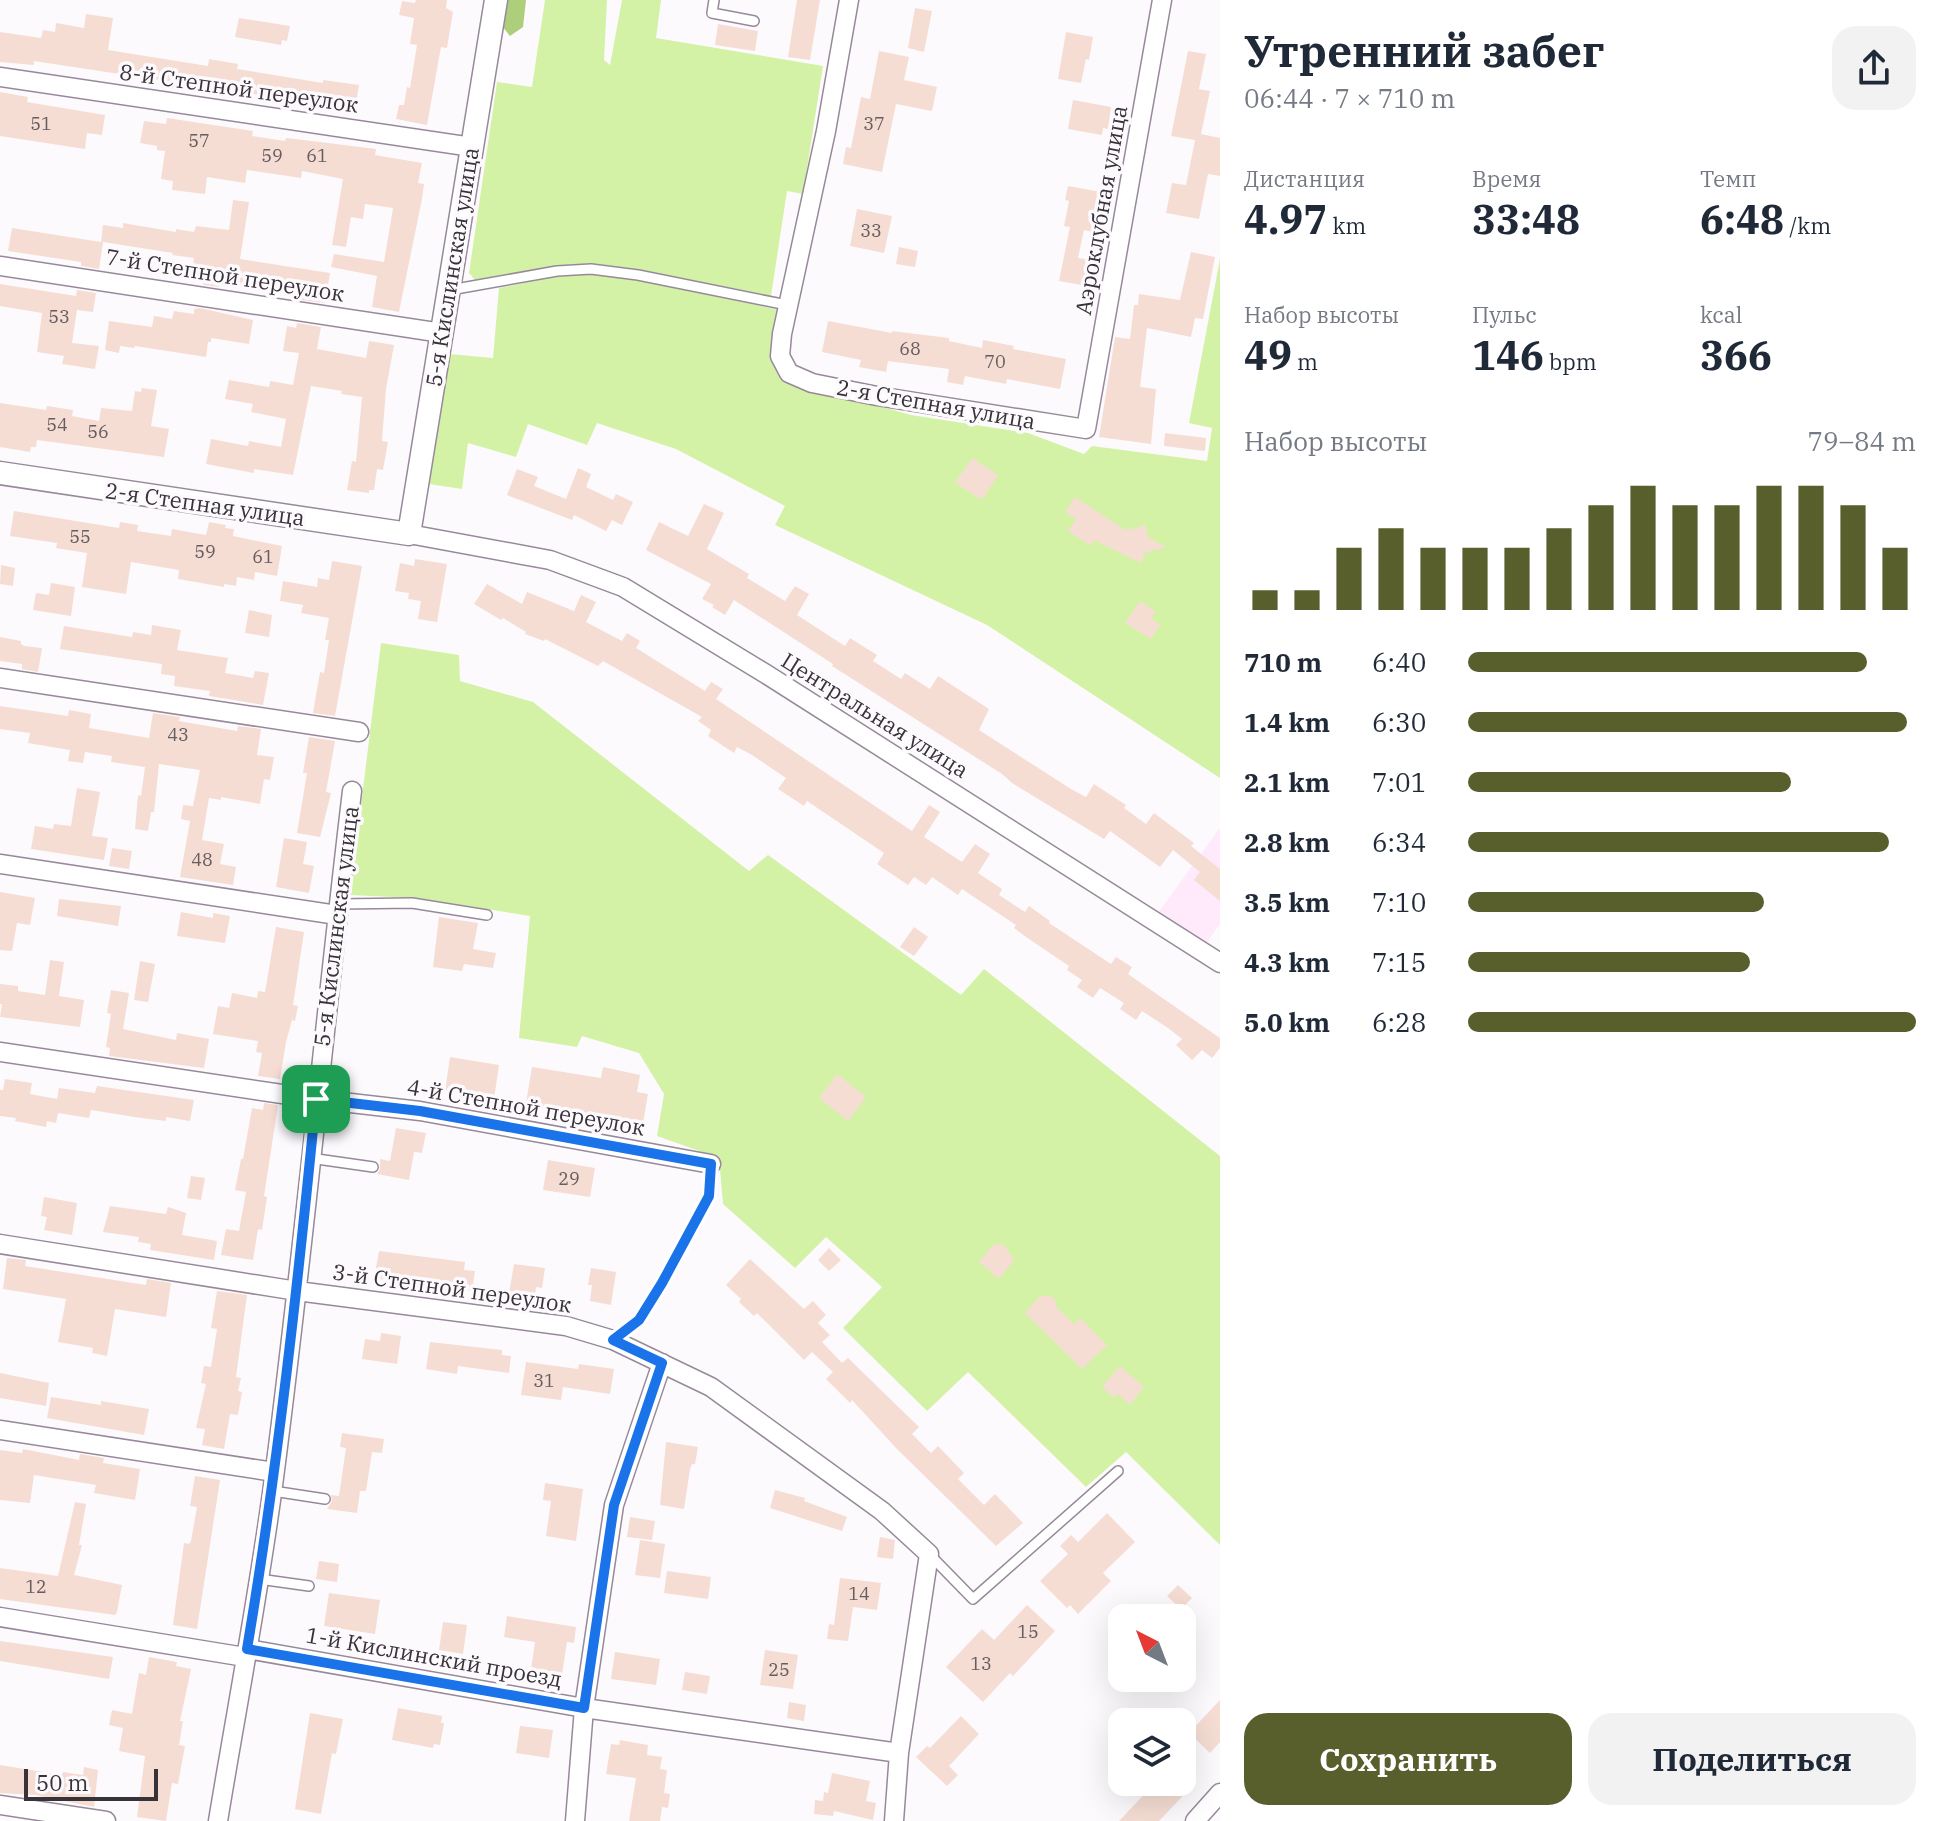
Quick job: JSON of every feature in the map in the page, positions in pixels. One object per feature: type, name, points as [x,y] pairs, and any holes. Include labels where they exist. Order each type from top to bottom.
[{"type":"street","name":"5-я Кислинская улица","points":[[409,534],[496,0]]},
{"type":"street","points":[[787,305],[826,131],[849,0]]},
{"type":"street","name":"Аэроклубная улица","points":[[1086,429],[1162,0]]},
{"type":"street","name":"8-й Степной переулок","points":[[0,77],[472,147]]},
{"type":"street","name":"7-й Степной переулок","points":[[0,266],[442,333]]},
{"type":"street","name":"2-я Степная улица","points":[[787,305],[780,356],[789,373],[812,383],[1086,429]]},
{"type":"street","name":"2-я Степная улица","points":[[0,473],[409,534]]},
{"type":"street","name":"Центральная улица","points":[[409,534],[550,560],[623,587],[753,666],[1220,963]]},
{"type":"street","points":[[0,678],[359,732]]},
{"type":"street","name":"5-я Кислинская улица","points":[[218,1821],[272,1491],[352,791]]},
{"type":"street","points":[[0,864],[338,909]]},
{"type":"street","name":"4-й Степной переулок","points":[[0,1052],[316,1099],[420,1111],[711,1164]]},
{"type":"street","name":"3-й Степной переулок","points":[[0,1244],[297,1291],[566,1326],[613,1340],[711,1387],[882,1511],[929,1554]]},
{"type":"street","points":[[575,1821],[584,1708],[614,1505],[662,1363]]},
{"type":"street","points":[[0,1430],[274,1472]]},
{"type":"street","points":[[894,1821],[899,1753],[929,1554]]},
{"type":"street","name":"1-й Кислинский проезд","points":[[0,1617],[584,1708],[899,1753]]},
{"type":"street","points":[[1195,1821],[1220,1793]]},
{"type":"street","points":[[0,1805],[106,1821]]},
{"type":"lane","points":[[714,0],[712,13],[754,21]]},
{"type":"lane","points":[[450,290],[557,271],[591,269],[638,275],[787,305]]},
{"type":"lane","points":[[338,909],[412,903],[487,915]]},
{"type":"lane","points":[[310,1158],[373,1167]]},
{"type":"lane","points":[[613,1340],[639,1320],[662,1283],[709,1196],[711,1164]]},
{"type":"lane","points":[[929,1554],[973,1599],[1118,1471]]},
{"type":"lane","points":[[272,1491],[325,1499]]},
{"type":"lane","points":[[259,1579],[309,1586]]},
{"type":"shaded area","points":[[1220,828],[1220,924],[1197,956],[1149,925]]},
{"type":"green space","points":[[506,0],[526,0],[523,27],[510,36],[502,26]]},
{"type":"green space","points":[[545,0],[607,0],[604,60],[610,65],[622,0],[661,0],[656,38],[823,66],[803,194],[787,191],[771,296],[641,270],[594,264],[475,280],[469,273],[497,82],[532,87]]},
{"type":"green space","points":[[1220,259],[1220,778],[987,625],[775,525],[785,506],[676,449],[597,423],[587,445],[528,424],[516,457],[468,443],[462,489],[429,484],[434,426],[449,354],[493,358],[499,288],[586,274],[669,284],[778,310],[773,353],[826,391],[911,415],[1028,433],[1084,454],[1092,446],[1207,461],[1212,428],[1189,423]]},
{"type":"green space","points":[[381,643],[459,655],[460,681],[533,702],[749,871],[768,855],[961,995],[984,969],[1220,1156],[1220,1545],[1126,1452],[1086,1487],[968,1372],[927,1411],[843,1328],[882,1287],[826,1237],[795,1268],[723,1204],[719,1158],[657,1136],[664,1094],[639,1053],[582,1036],[577,1047],[519,1038],[530,916],[416,898],[350,895]]},
{"type":"building","points":[[416,0],[447,0],[446,8],[453,12],[447,48],[441,47],[427,125],[396,119],[399,105],[404,105],[407,87],[410,88],[417,45],[410,44],[414,18],[399,15],[402,1],[415,3]]},
{"type":"building","points":[[797,0],[820,0],[810,60],[788,57]]},
{"type":"building","points":[[915,8],[932,11],[924,52],[908,48]]},
{"type":"building","points":[[86,14],[113,18],[108,50],[208,66],[209,59],[238,64],[237,69],[323,83],[323,80],[359,85],[354,115],[278,98],[34,61],[34,65],[0,62],[0,32],[41,38],[43,30],[55,32],[56,23],[84,28]]},
{"type":"building","points":[[239,18],[290,26],[287,41],[282,40],[281,45],[235,37]]},
{"type":"building","points":[[718,24],[758,31],[755,51],[715,45]]},
{"type":"building","points":[[1066,32],[1093,37],[1081,83],[1058,79]]},
{"type":"building","points":[[879,51],[909,57],[904,80],[937,87],[932,111],[896,104],[882,172],[843,164],[846,147],[851,148],[861,97],[870,99]]},
{"type":"building","points":[[1188,51],[1206,54],[1199,89],[1210,91],[1201,134],[1220,138],[1220,176],[1208,174],[1199,219],[1166,213],[1172,183],[1186,185],[1195,140],[1171,136]]},
{"type":"building","points":[[0,92],[28,97],[27,102],[105,115],[102,135],[87,133],[85,149],[0,136]]},
{"type":"building","points":[[1073,100],[1111,107],[1108,129],[1103,128],[1102,135],[1068,129]]},
{"type":"building","points":[[167,118],[253,131],[252,136],[285,141],[286,138],[376,149],[375,155],[422,163],[418,183],[424,184],[422,199],[399,312],[372,307],[377,276],[331,267],[334,254],[384,262],[393,208],[365,204],[363,219],[351,217],[346,247],[332,245],[343,179],[302,171],[301,178],[247,170],[245,183],[207,177],[205,194],[172,190],[173,181],[161,179],[165,151],[140,143],[144,121],[166,124]]},
{"type":"building","points":[[1068,186],[1101,192],[1098,206],[1102,206],[1096,233],[1084,230],[1078,258],[1092,260],[1087,286],[1059,281],[1070,227],[1064,226],[1069,201],[1065,200]]},
{"type":"building","points":[[233,200],[249,202],[240,259],[330,273],[325,303],[301,300],[302,295],[219,282],[219,287],[203,285],[206,267],[193,266],[194,258],[173,253],[103,242],[99,269],[81,266],[81,262],[8,251],[12,228],[101,242],[103,225],[123,228],[123,223],[176,232],[176,229],[194,232],[196,226],[229,230]]},
{"type":"building","points":[[857,209],[892,216],[884,253],[850,246]]},
{"type":"building","points":[[899,247],[918,251],[915,267],[896,264]]},
{"type":"building","points":[[1191,252],[1215,257],[1203,319],[1195,318],[1191,337],[1147,328],[1140,387],[1156,389],[1151,444],[1099,437],[1115,337],[1130,339],[1134,305],[1138,305],[1139,294],[1180,300]]},
{"type":"building","points":[[0,284],[76,296],[77,290],[96,293],[93,312],[77,310],[72,343],[99,346],[95,369],[62,364],[64,356],[37,352],[42,313],[0,306]]},
{"type":"building","points":[[194,309],[253,320],[249,344],[211,338],[206,357],[135,346],[120,346],[119,353],[105,350],[109,321],[152,327],[154,316],[172,319],[174,311],[194,314]]},
{"type":"building","points":[[828,321],[892,333],[949,338],[949,341],[982,348],[983,340],[1066,359],[1060,389],[1007,379],[1006,384],[965,376],[963,385],[947,382],[949,369],[888,361],[886,372],[859,367],[861,360],[822,352]]},
{"type":"building","points":[[297,323],[321,327],[317,349],[366,358],[369,341],[394,345],[386,389],[382,441],[388,442],[383,470],[377,469],[374,490],[369,490],[369,493],[347,490],[352,461],[356,462],[362,397],[341,394],[342,391],[311,386],[293,475],[254,469],[254,473],[206,464],[211,439],[248,446],[249,441],[281,447],[286,419],[251,412],[253,404],[225,399],[229,380],[269,387],[270,381],[293,385],[299,353],[283,351],[287,326],[296,328]]},
{"type":"building","points":[[142,388],[157,390],[151,426],[169,429],[164,457],[37,440],[36,447],[31,447],[30,452],[0,447],[0,403],[46,410],[47,406],[73,410],[72,416],[99,421],[101,408],[132,411],[135,391],[141,392]]},
{"type":"building","points":[[1165,433],[1206,438],[1205,451],[1164,446]]},
{"type":"building","points":[[972,458],[998,475],[982,500],[955,483]]},
{"type":"building","points":[[578,468],[591,474],[586,487],[613,500],[616,494],[633,502],[622,525],[612,520],[606,531],[574,515],[572,520],[507,495],[517,469],[538,477],[534,486],[566,499]]},
{"type":"building","points":[[1075,497],[1127,531],[1128,527],[1133,530],[1145,524],[1148,537],[1166,547],[1145,553],[1141,563],[1094,540],[1091,546],[1068,531],[1076,519],[1065,512]]},
{"type":"building","points":[[704,504],[724,513],[707,549],[749,574],[747,578],[785,601],[795,586],[809,594],[797,615],[845,646],[850,638],[877,655],[873,661],[901,679],[905,673],[930,689],[938,676],[989,709],[979,730],[1071,789],[1086,797],[1094,784],[1126,805],[1124,808],[1146,824],[1154,813],[1194,843],[1191,846],[1220,869],[1220,901],[1194,880],[1200,872],[1173,850],[1160,867],[1110,831],[1104,839],[1012,783],[734,600],[725,615],[712,607],[714,605],[702,599],[711,584],[646,550],[659,522],[688,536]]},
{"type":"building","points":[[14,511],[119,528],[120,522],[138,525],[137,531],[171,536],[172,529],[206,535],[209,522],[226,525],[225,528],[234,529],[233,536],[282,546],[277,576],[255,572],[254,580],[237,577],[236,586],[224,584],[224,587],[178,579],[179,570],[131,562],[126,594],[82,587],[87,553],[56,548],[57,543],[10,536]]},
{"type":"building","points":[[415,559],[447,564],[437,622],[418,619],[421,601],[408,599],[409,593],[395,591],[400,563],[414,566]]},
{"type":"building","points":[[332,561],[362,566],[335,716],[313,713],[320,672],[324,673],[329,618],[301,613],[303,605],[280,601],[283,581],[317,587],[318,578],[329,580]]},
{"type":"building","points":[[1,565],[15,568],[13,586],[0,584]]},
{"type":"building","points":[[51,583],[75,587],[71,616],[33,610],[36,593],[49,595]]},
{"type":"building","points":[[487,584],[522,604],[527,592],[574,611],[581,595],[596,602],[586,622],[622,641],[627,633],[640,641],[636,648],[705,691],[711,682],[723,689],[716,699],[912,831],[929,805],[940,812],[924,837],[962,862],[975,844],[990,854],[978,873],[1002,889],[999,895],[1025,912],[1029,906],[1111,964],[1116,957],[1132,967],[1128,974],[1220,1038],[1220,1048],[1212,1058],[1202,1050],[1192,1060],[1176,1045],[1182,1039],[1168,1028],[1142,1011],[1136,1020],[1120,1009],[1124,1003],[1100,988],[1093,998],[1077,987],[1082,980],[1067,970],[1069,966],[962,889],[958,895],[932,877],[926,885],[914,877],[908,885],[877,864],[884,853],[807,801],[804,806],[778,789],[786,778],[752,755],[737,747],[734,753],[708,736],[711,730],[698,721],[702,717],[603,661],[598,666],[545,639],[525,634],[503,618],[501,620],[474,604]]},
{"type":"building","points":[[1140,601],[1156,612],[1151,618],[1160,625],[1151,639],[1125,623]]},
{"type":"building","points":[[249,610],[272,615],[269,637],[245,633]]},
{"type":"building","points":[[152,625],[181,630],[177,650],[228,658],[225,673],[253,678],[255,671],[269,673],[263,705],[209,696],[210,691],[174,686],[175,676],[161,674],[162,664],[60,649],[64,626],[132,637],[133,632],[151,635]]},
{"type":"building","points":[[0,637],[21,641],[24,646],[42,648],[38,672],[22,669],[22,664],[0,661]]},
{"type":"building","points":[[0,706],[68,716],[69,710],[91,714],[89,728],[149,738],[153,713],[237,731],[238,726],[261,729],[257,755],[274,757],[270,780],[264,779],[260,804],[209,798],[202,840],[224,844],[220,864],[236,867],[233,885],[180,877],[190,821],[181,819],[183,805],[193,806],[200,770],[159,764],[154,812],[151,812],[148,831],[135,829],[138,795],[141,796],[145,767],[111,762],[112,756],[85,752],[83,763],[68,761],[70,750],[28,743],[30,733],[0,729]]},
{"type":"building","points":[[309,737],[335,741],[326,792],[331,793],[320,837],[297,833],[307,773],[303,773]]},
{"type":"building","points":[[77,788],[100,792],[92,836],[108,838],[104,860],[31,849],[35,826],[53,829],[54,824],[71,826]]},
{"type":"building","points":[[284,838],[307,842],[303,864],[314,866],[309,893],[276,887]]},
{"type":"building","points":[[112,848],[132,851],[129,869],[109,866]]},
{"type":"building","points":[[0,892],[35,898],[30,925],[17,923],[12,951],[0,950]]},
{"type":"building","points":[[59,899],[121,906],[118,926],[57,916]]},
{"type":"building","points":[[181,912],[213,918],[213,913],[230,916],[225,943],[177,936]]},
{"type":"building","points":[[439,917],[478,923],[473,949],[496,953],[493,968],[464,964],[462,971],[433,967]]},
{"type":"building","points":[[276,927],[304,932],[293,1005],[298,1006],[286,1042],[280,1079],[258,1076],[262,1053],[256,1052],[258,1041],[213,1034],[218,1006],[229,1008],[232,993],[257,998],[258,991],[265,992]]},
{"type":"building","points":[[914,927],[928,937],[914,956],[900,947]]},
{"type":"building","points":[[50,960],[64,962],[59,996],[84,1000],[80,1027],[0,1017],[0,984],[18,986],[18,991],[45,995]]},
{"type":"building","points":[[140,961],[155,964],[148,1002],[134,1000]]},
{"type":"building","points":[[111,990],[129,993],[123,1029],[176,1040],[177,1033],[209,1039],[204,1068],[109,1056],[110,1048],[106,1047],[111,1014],[107,1013]]},
{"type":"building","points":[[450,1057],[499,1065],[494,1099],[445,1091]]},
{"type":"building","points":[[532,1067],[601,1078],[603,1067],[640,1075],[637,1092],[648,1094],[643,1123],[526,1103]]},
{"type":"building","points":[[837,1074],[866,1097],[848,1121],[819,1098]]},
{"type":"building","points":[[5,1079],[32,1083],[30,1094],[57,1099],[59,1088],[95,1093],[97,1086],[194,1100],[190,1121],[166,1117],[166,1121],[91,1110],[89,1118],[58,1113],[56,1123],[47,1121],[46,1127],[0,1116],[0,1090],[3,1090]]},
{"type":"building","points":[[264,1103],[278,1105],[262,1230],[258,1229],[253,1260],[221,1255],[226,1229],[239,1231],[246,1192],[235,1190],[241,1159],[252,1108],[263,1110]]},
{"type":"building","points":[[396,1128],[426,1133],[422,1153],[414,1152],[409,1180],[377,1174],[380,1159],[390,1161]]},
{"type":"building","points":[[548,1160],[595,1168],[590,1197],[543,1190]]},
{"type":"building","points":[[191,1176],[205,1178],[201,1200],[187,1198]]},
{"type":"building","points":[[44,1197],[77,1203],[72,1235],[44,1230],[47,1217],[41,1216]]},
{"type":"building","points":[[110,1206],[166,1214],[168,1207],[186,1213],[182,1235],[217,1241],[214,1260],[150,1250],[151,1244],[138,1242],[139,1237],[103,1232]]},
{"type":"building","points":[[1003,1244],[1014,1260],[999,1279],[979,1262],[993,1245]]},
{"type":"building","points":[[829,1248],[841,1260],[829,1271],[818,1260]]},
{"type":"building","points":[[379,1251],[465,1262],[464,1270],[475,1271],[472,1291],[429,1285],[428,1293],[399,1289],[400,1282],[374,1278]]},
{"type":"building","points":[[7,1258],[26,1260],[25,1266],[146,1285],[147,1279],[171,1283],[166,1317],[115,1309],[107,1356],[92,1353],[93,1348],[58,1342],[66,1299],[3,1289]]},
{"type":"building","points":[[750,1259],[804,1309],[813,1301],[826,1315],[818,1323],[830,1335],[822,1342],[842,1363],[848,1358],[919,1427],[912,1434],[931,1453],[938,1446],[964,1473],[958,1479],[984,1505],[995,1494],[1023,1523],[996,1546],[852,1400],[850,1403],[826,1379],[833,1372],[812,1352],[804,1360],[757,1313],[754,1316],[739,1302],[741,1299],[726,1285]]},
{"type":"building","points":[[514,1264],[545,1268],[542,1288],[536,1287],[535,1297],[509,1293]]},
{"type":"building","points":[[591,1268],[616,1272],[611,1305],[590,1301],[592,1285],[588,1285]]},
{"type":"building","points":[[217,1291],[247,1295],[236,1377],[241,1378],[238,1391],[242,1392],[238,1415],[230,1414],[224,1449],[202,1445],[205,1429],[196,1428],[206,1384],[201,1383],[204,1366],[211,1367],[217,1329],[211,1328]]},
{"type":"building","points":[[1040,1296],[1050,1296],[1056,1300],[1056,1307],[1074,1324],[1080,1318],[1107,1345],[1082,1369],[1025,1313]]},
{"type":"building","points":[[381,1333],[401,1336],[397,1364],[362,1359],[365,1339],[380,1341]]},
{"type":"building","points":[[430,1342],[502,1350],[502,1355],[511,1356],[509,1373],[458,1366],[457,1374],[426,1369]]},
{"type":"building","points":[[526,1362],[578,1369],[579,1364],[614,1369],[610,1394],[563,1387],[561,1400],[521,1395]]},
{"type":"building","points":[[1120,1366],[1144,1387],[1130,1405],[1118,1394],[1114,1398],[1102,1387]]},
{"type":"building","points":[[0,1373],[49,1383],[46,1406],[0,1398]]},
{"type":"building","points":[[51,1397],[149,1409],[144,1435],[47,1418]]},
{"type":"building","points":[[342,1433],[384,1439],[382,1453],[372,1452],[366,1491],[360,1491],[357,1513],[327,1509],[332,1501],[331,1495],[339,1496],[346,1448],[340,1447]]},
{"type":"building","points":[[666,1442],[698,1447],[695,1464],[690,1469],[684,1509],[660,1505]]},
{"type":"building","points":[[23,1449],[79,1460],[80,1454],[104,1458],[103,1463],[140,1469],[135,1500],[94,1493],[96,1485],[34,1475],[30,1503],[0,1500],[0,1450],[22,1453]]},
{"type":"building","points":[[195,1476],[220,1480],[197,1629],[173,1625],[184,1543],[191,1541],[197,1507],[190,1506]]},
{"type":"building","points":[[545,1483],[583,1489],[576,1541],[546,1536],[551,1501],[543,1500]]},
{"type":"building","points":[[775,1490],[805,1498],[804,1501],[847,1517],[842,1531],[770,1508]]},
{"type":"building","points":[[75,1502],[86,1504],[79,1545],[82,1545],[74,1575],[122,1585],[115,1615],[0,1599],[0,1568],[58,1576]]},
{"type":"building","points":[[1107,1513],[1135,1542],[1103,1573],[1111,1581],[1078,1614],[1070,1605],[1067,1608],[1040,1581],[1068,1554],[1060,1546],[1071,1535],[1078,1542]]},
{"type":"building","points":[[630,1517],[655,1521],[652,1540],[627,1537]]},
{"type":"building","points":[[880,1537],[895,1540],[893,1559],[877,1557]]},
{"type":"building","points":[[640,1540],[665,1544],[660,1578],[635,1575]]},
{"type":"building","points":[[319,1561],[339,1564],[337,1582],[316,1579]]},
{"type":"building","points":[[667,1571],[711,1577],[708,1599],[664,1593]]},
{"type":"building","points":[[840,1578],[881,1583],[877,1610],[853,1607],[848,1641],[827,1639],[829,1624],[834,1625]]},
{"type":"building","points":[[1178,1585],[1192,1598],[1186,1604],[1176,1604],[1167,1596]]},
{"type":"building","points":[[329,1593],[380,1600],[375,1634],[324,1626]]},
{"type":"building","points":[[1027,1605],[1055,1631],[1013,1676],[1010,1673],[983,1702],[946,1667],[982,1629],[994,1640]]},
{"type":"building","points":[[507,1616],[576,1627],[574,1643],[567,1642],[561,1681],[530,1676],[535,1642],[504,1637]]},
{"type":"building","points":[[443,1622],[467,1625],[463,1654],[439,1650]]},
{"type":"building","points":[[0,1641],[113,1657],[109,1679],[0,1661]]},
{"type":"building","points":[[765,1650],[798,1655],[793,1689],[760,1685]]},
{"type":"building","points":[[615,1652],[660,1659],[656,1685],[611,1679]]},
{"type":"building","points":[[149,1657],[177,1662],[176,1666],[191,1669],[180,1721],[183,1721],[179,1745],[185,1746],[178,1784],[172,1783],[166,1821],[137,1817],[145,1756],[119,1751],[123,1728],[109,1725],[112,1710],[132,1714],[139,1673],[146,1675]]},
{"type":"building","points":[[685,1672],[710,1676],[707,1694],[682,1690]]},
{"type":"building","points":[[1220,1700],[1220,1742],[1210,1753],[1196,1740],[1196,1726]]},
{"type":"building","points":[[789,1702],[806,1705],[804,1721],[787,1718]]},
{"type":"building","points":[[398,1708],[442,1716],[441,1723],[444,1723],[440,1745],[434,1744],[433,1748],[392,1740]]},
{"type":"building","points":[[310,1713],[343,1719],[336,1754],[332,1753],[321,1814],[295,1809]]},
{"type":"building","points":[[961,1716],[979,1734],[949,1766],[958,1775],[947,1786],[916,1757],[927,1746],[930,1748]]},
{"type":"building","points":[[520,1726],[553,1730],[549,1758],[516,1753]]},
{"type":"building","points":[[620,1740],[648,1745],[647,1755],[662,1757],[660,1769],[667,1770],[664,1793],[670,1794],[668,1808],[662,1807],[660,1821],[629,1821],[636,1778],[606,1774],[611,1744],[619,1745]]},
{"type":"building","points":[[0,1765],[62,1775],[63,1772],[83,1775],[84,1767],[98,1770],[94,1807],[35,1795],[0,1793]]},
{"type":"building","points":[[832,1773],[870,1781],[866,1801],[876,1803],[873,1820],[834,1811],[833,1816],[814,1814],[815,1800],[823,1801]]},
{"type":"building","points":[[1143,1796],[1183,1796],[1159,1821],[1119,1821]]},
{"type":"route","points":[[316,1099],[420,1111],[711,1164],[709,1196],[662,1283],[639,1320],[613,1340],[662,1363],[614,1505],[584,1708],[247,1649],[272,1491],[297,1291],[316,1099]]}]
